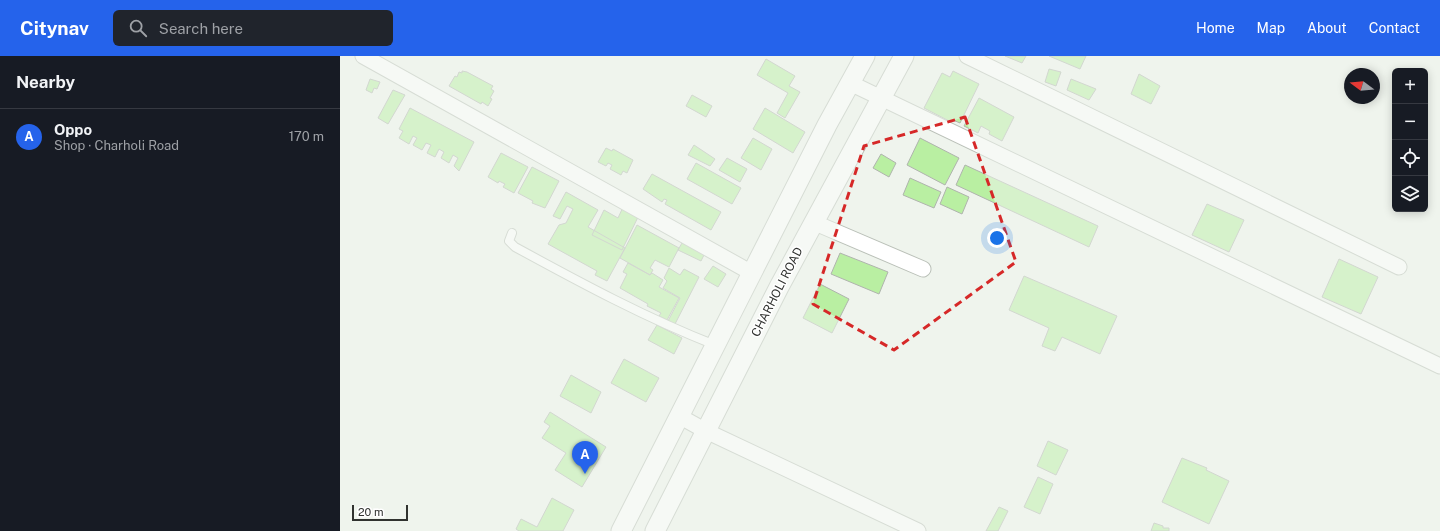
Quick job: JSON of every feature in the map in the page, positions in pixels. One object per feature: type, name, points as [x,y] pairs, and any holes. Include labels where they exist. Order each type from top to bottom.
[{"type":"street","points":[[363,56],[752,273]]},
{"type":"street","points":[[621,531],[827,125],[865,56]]},
{"type":"street","name":"CHARHOLI ROAD","points":[[655,531],[813,222],[904,56]]},
{"type":"street","points":[[967,56],[1399,267]]},
{"type":"street","points":[[850,83],[1440,366]]},
{"type":"street","points":[[813,222],[923,269]]},
{"type":"street","points":[[679,416],[706,431],[918,531]]},
{"type":"lane","points":[[512,233],[509,240],[515,247],[597,293],[681,332],[715,345]]},
{"type":"highlighted area","points":[[965,117],[1016,262],[894,350],[813,304],[864,146]]},
{"type":"building","points":[[1005,56],[1026,56],[1022,63]]},
{"type":"building","points":[[1049,56],[1086,56],[1080,69]]},
{"type":"building","points":[[766,59],[795,76],[789,86],[800,92],[785,118],[777,113],[788,93],[757,75]]},
{"type":"building","points":[[1049,69],[1061,72],[1056,86],[1045,82]]},
{"type":"building","points":[[462,71],[467,72],[493,86],[491,89],[494,91],[490,98],[492,99],[488,106],[482,102],[481,104],[449,86],[455,76],[457,77],[459,72],[462,73]]},
{"type":"building","points":[[953,71],[979,84],[960,123],[953,120],[951,122],[924,108],[942,73],[950,77]]},
{"type":"building","points":[[1139,74],[1160,86],[1151,104],[1131,94]]},
{"type":"building","points":[[370,79],[380,82],[377,89],[374,88],[372,93],[366,90]]},
{"type":"building","points":[[1071,79],[1096,89],[1089,100],[1067,90]]},
{"type":"building","points":[[393,90],[405,95],[388,124],[378,118]]},
{"type":"building","points":[[692,95],[712,106],[706,117],[686,106]]},
{"type":"building","points":[[979,98],[1014,117],[1002,141],[989,134],[990,131],[981,126],[978,133],[964,126]]},
{"type":"building","points":[[410,108],[474,142],[459,171],[454,166],[458,158],[453,155],[449,163],[441,158],[444,152],[439,149],[435,157],[427,153],[431,145],[426,143],[422,150],[413,145],[417,138],[413,136],[409,144],[399,138],[403,131],[399,129]]},
{"type":"building","points":[[765,108],[805,132],[793,153],[753,129]]},
{"type":"building","points":[[753,138],[772,149],[761,170],[741,158]]},
{"type":"building","points":[[920,138],[959,158],[945,185],[907,165]]},
{"type":"building","points":[[694,145],[715,159],[710,166],[688,155]]},
{"type":"building","points":[[606,148],[612,151],[613,149],[633,160],[627,173],[623,171],[621,175],[610,169],[612,165],[608,163],[606,166],[598,162]]},
{"type":"building","points":[[501,153],[528,167],[514,193],[503,187],[505,184],[499,181],[498,183],[488,177]]},
{"type":"building","points":[[881,154],[896,163],[889,177],[873,168]]},
{"type":"building","points":[[727,158],[747,169],[740,182],[719,170]]},
{"type":"building","points":[[696,163],[741,188],[732,204],[687,179]]},
{"type":"building","points":[[965,165],[1098,226],[1089,247],[956,185]]},
{"type":"building","points":[[532,167],[559,181],[545,208],[532,203],[533,201],[518,193]]},
{"type":"building","points":[[652,174],[721,212],[711,230],[665,204],[667,200],[664,199],[662,202],[643,189]]},
{"type":"building","points":[[910,178],[941,192],[934,208],[903,195]]},
{"type":"building","points":[[947,187],[969,197],[962,214],[940,204]]},
{"type":"building","points":[[566,192],[598,210],[588,227],[625,248],[607,281],[595,275],[597,271],[548,244],[559,225],[566,223],[573,209],[567,206],[560,219],[553,216]]},
{"type":"building","points":[[1207,204],[1244,220],[1229,252],[1192,235]]},
{"type":"building","points":[[624,205],[640,213],[622,250],[592,235],[604,210],[618,218]]},
{"type":"building","points":[[637,225],[679,248],[669,267],[655,260],[650,268],[653,270],[650,275],[620,258]]},
{"type":"building","points":[[682,243],[705,253],[701,261],[678,250]]},
{"type":"building","points":[[840,253],[888,272],[879,294],[831,274]]},
{"type":"building","points":[[1339,259],[1378,277],[1361,314],[1322,297]]},
{"type":"building","points":[[628,263],[650,275],[652,273],[663,280],[659,287],[679,298],[667,320],[659,316],[661,313],[647,306],[648,304],[620,288],[627,274],[623,272]]},
{"type":"building","points":[[713,266],[726,274],[718,287],[704,279]]},
{"type":"building","points":[[669,268],[680,275],[684,269],[699,277],[675,324],[668,321],[680,298],[663,288],[667,281],[664,278]]},
{"type":"building","points":[[1024,276],[1117,316],[1100,354],[1062,337],[1055,351],[1042,346],[1049,328],[1009,310]]},
{"type":"building","points":[[820,284],[849,299],[832,333],[803,318]]},
{"type":"building","points":[[657,325],[682,338],[674,354],[648,340]]},
{"type":"building","points":[[624,359],[659,378],[646,402],[611,383]]},
{"type":"building","points":[[571,375],[601,392],[591,413],[560,396]]},
{"type":"building","points":[[550,412],[606,447],[582,487],[555,470],[566,453],[542,438],[550,426],[544,422]]},
{"type":"building","points":[[1048,441],[1068,450],[1056,475],[1037,466]]},
{"type":"building","points":[[1182,458],[1207,468],[1206,470],[1229,481],[1209,524],[1162,502]]},
{"type":"building","points":[[1038,477],[1053,484],[1040,514],[1024,507]]},
{"type":"building","points":[[552,498],[574,510],[563,531],[519,531],[516,529],[521,519],[537,527]]},
{"type":"building","points":[[999,507],[1008,511],[998,531],[986,531]]},
{"type":"building","points":[[1154,523],[1163,526],[1163,528],[1169,528],[1169,531],[1151,531]]},
{"type":"place","name":"Oppo","points":[[585,474]]}]
